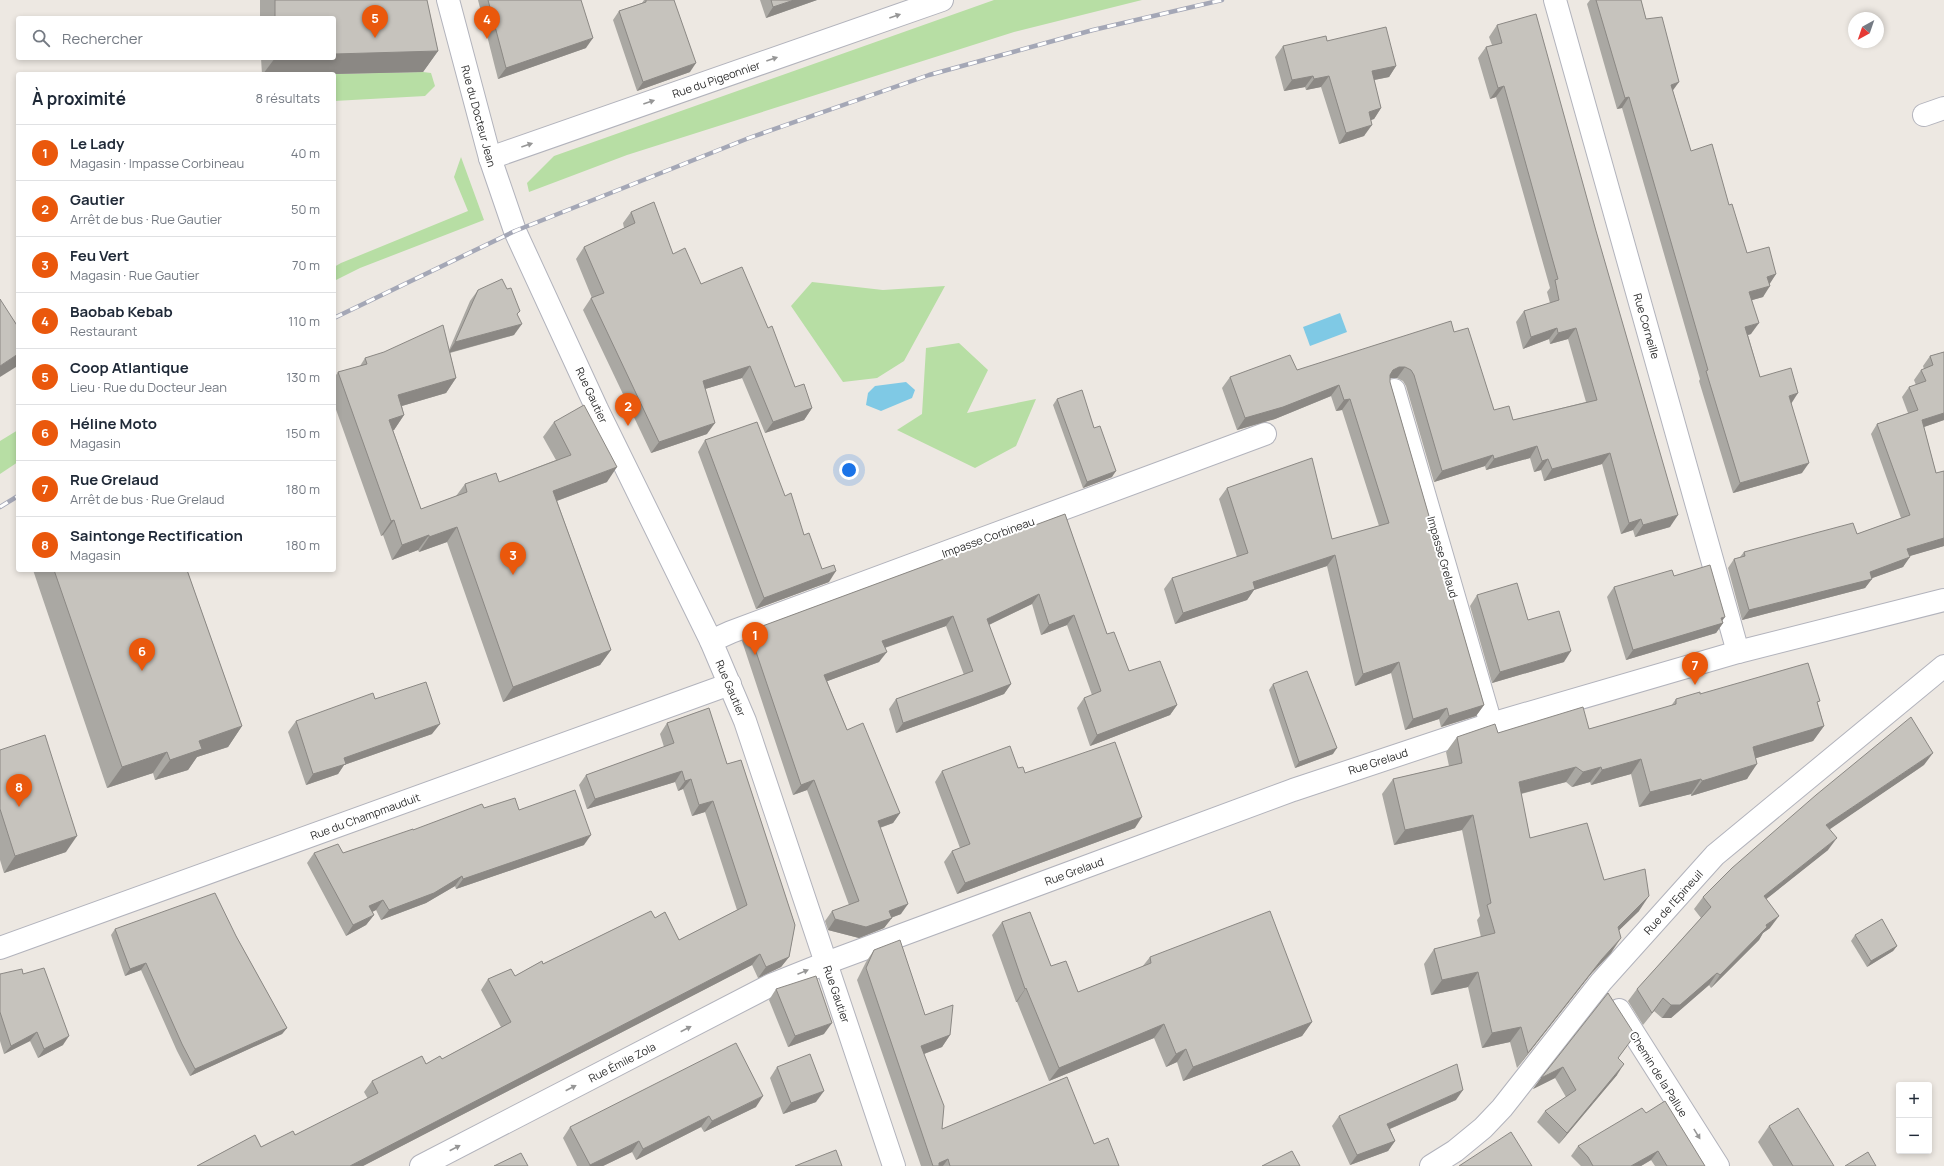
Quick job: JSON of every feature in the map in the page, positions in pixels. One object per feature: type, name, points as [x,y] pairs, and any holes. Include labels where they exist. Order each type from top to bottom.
[{"type":"street","name":"Rue du Docteur Jean","points":[[448,0],[490,158],[515,231]]},
{"type":"street","name":"Rue du Pigeonnier","points":[[490,158],[942,0]]},
{"type":"street","name":"Rue Corneille","points":[[1555,0],[1738,652]]},
{"type":"street","name":"Rue Gautier","points":[[515,231],[597,409],[711,641],[745,721],[894,1166]]},
{"type":"street","name":"Impasse Grelaud","points":[[1394,390],[1491,724]]},
{"type":"street","name":"Impasse Corbineau","points":[[711,641],[731,632],[1265,434]]},
{"type":"street","name":"Rue Grelaud","points":[[826,963],[1294,790],[1491,724],[1738,652],[1944,600]]},
{"type":"street","name":"Rue de l'Epineuil","points":[[1431,1166],[1455,1151],[1483,1128],[1502,1108],[1601,982],[1715,856],[1944,666]]},
{"type":"street","name":"Rue du Champmauduit","points":[[0,948],[730,684]]},
{"type":"street","name":"Rue Émile Zola","points":[[421,1166],[771,985],[826,963]]},
{"type":"street","name":"Chemin de la Pallue","points":[[1601,982],[1718,1166]]},
{"type":"green space","points":[[994,0],[1142,0],[1014,32],[627,155],[529,192],[527,183],[554,156]]},
{"type":"green space","points":[[423,72],[431,73],[435,86],[425,96],[336,101],[336,74]]},
{"type":"green space","points":[[461,157],[484,220],[360,268],[336,280],[336,266],[341,263],[468,211],[454,177]]},
{"type":"green space","points":[[812,282],[883,290],[945,286],[904,361],[877,378],[843,382],[791,306]]},
{"type":"green space","points":[[959,343],[988,370],[967,413],[1036,399],[1016,446],[975,468],[897,430],[922,414],[926,348]]},
{"type":"green space","points":[[16,431],[16,463],[0,474],[0,441]]},
{"type":"water","points":[[1340,313],[1347,332],[1310,346],[1303,327]]},
{"type":"water","points":[[906,382],[915,390],[912,398],[881,411],[866,405],[868,393],[875,386]]},
{"type":"building","points":[[275,0],[427,0],[438,51],[336,54],[336,16],[275,16]]},
{"type":"building","points":[[488,0],[581,0],[593,38],[506,68]]},
{"type":"building","points":[[646,0],[674,0],[696,63],[643,82],[619,11],[646,2]]},
{"type":"building","points":[[771,0],[794,0],[773,7]]},
{"type":"building","points":[[1596,0],[1641,0],[1646,19],[1662,17],[1679,82],[1671,85],[1691,151],[1712,144],[1729,205],[1732,204],[1747,253],[1769,247],[1776,274],[1767,277],[1770,286],[1749,292],[1759,323],[1745,327],[1760,377],[1791,368],[1798,393],[1789,396],[1809,463],[1740,483],[1706,371],[1708,370],[1629,97],[1625,98]]},
{"type":"building","points":[[1536,14],[1596,231],[1678,515],[1643,525],[1641,519],[1629,523],[1610,453],[1552,469],[1548,459],[1542,461],[1537,446],[1494,459],[1493,455],[1442,471],[1414,375],[1411,370],[1405,367],[1399,367],[1393,370],[1390,375],[1390,382],[1484,705],[1449,716],[1447,708],[1413,719],[1399,662],[1363,674],[1335,555],[1253,582],[1255,589],[1183,613],[1172,578],[1248,553],[1227,488],[1312,458],[1332,539],[1389,523],[1350,399],[1344,400],[1339,385],[1283,407],[1245,418],[1230,377],[1290,355],[1297,370],[1451,321],[1454,332],[1468,328],[1494,410],[1509,406],[1513,420],[1597,400],[1576,328],[1558,333],[1557,328],[1531,337],[1524,311],[1559,300],[1555,280],[1558,279],[1504,86],[1498,88],[1486,47],[1502,43],[1497,25]]},
{"type":"building","points":[[1386,27],[1396,66],[1372,71],[1381,108],[1369,112],[1372,125],[1346,133],[1329,76],[1314,79],[1313,76],[1292,80],[1283,46],[1326,36],[1327,41]]},
{"type":"building","points":[[654,202],[673,254],[685,248],[701,284],[742,267],[768,328],[772,326],[795,387],[804,384],[812,408],[773,422],[750,366],[703,381],[715,423],[659,442],[591,298],[604,293],[584,247],[635,223],[631,212]]},
{"type":"building","points":[[502,279],[507,289],[511,288],[520,311],[517,314],[522,324],[455,342],[478,290]]},
{"type":"building","points":[[0,299],[16,324],[16,355],[0,366]]},
{"type":"building","points":[[443,325],[456,378],[398,395],[404,415],[389,420],[421,509],[467,492],[465,484],[496,473],[499,482],[571,455],[554,422],[584,405],[617,467],[553,491],[611,650],[513,687],[457,527],[402,545],[394,520],[391,521],[338,372],[367,364],[365,358],[384,352]]},
{"type":"building","points":[[1944,352],[1944,413],[1922,420],[1936,473],[1944,471],[1944,538],[1907,549],[1910,557],[1870,572],[1872,579],[1749,610],[1734,559],[1745,556],[1744,552],[1853,523],[1857,534],[1910,515],[1877,424],[1918,410],[1909,387],[1926,381],[1921,370],[1933,365],[1930,356]]},
{"type":"building","points":[[1082,390],[1094,428],[1100,426],[1116,471],[1087,482],[1057,399]]},
{"type":"building","points":[[757,422],[785,496],[791,493],[804,535],[809,533],[822,569],[834,565],[836,571],[764,598],[705,440]]},
{"type":"building","points":[[1065,514],[1107,634],[1114,632],[1129,671],[1160,661],[1177,705],[1097,735],[1084,698],[1101,691],[1074,615],[1049,625],[1039,594],[987,619],[1011,684],[982,695],[903,723],[896,699],[973,671],[953,616],[882,641],[887,652],[824,675],[847,730],[863,723],[900,813],[878,821],[908,904],[889,911],[892,918],[866,927],[835,919],[832,911],[859,901],[814,780],[801,785],[749,631]]},
{"type":"building","points":[[1710,565],[1725,617],[1721,618],[1723,623],[1633,650],[1614,587],[1672,570],[1674,576]]},
{"type":"building","points":[[55,572],[188,572],[242,726],[199,741],[202,749],[170,760],[167,752],[122,767]]},
{"type":"building","points":[[1517,583],[1528,620],[1559,611],[1571,651],[1500,672],[1477,595]]},
{"type":"building","points":[[1808,663],[1820,701],[1817,702],[1824,726],[1753,747],[1757,764],[1702,781],[1701,779],[1650,792],[1641,759],[1602,770],[1601,767],[1583,772],[1576,767],[1519,782],[1530,838],[1587,823],[1604,880],[1645,869],[1649,896],[1618,927],[1621,938],[1602,959],[1528,1053],[1521,1027],[1492,1033],[1478,972],[1442,980],[1434,949],[1495,933],[1487,905],[1491,903],[1473,815],[1405,830],[1393,779],[1462,763],[1457,737],[1495,724],[1498,733],[1583,707],[1589,729],[1676,704],[1676,699],[1700,692],[1700,694]]},
{"type":"building","points":[[1307,671],[1337,748],[1299,762],[1273,684]]},
{"type":"building","points":[[426,682],[440,724],[344,758],[346,764],[313,774],[296,721],[373,693],[375,699]]},
{"type":"building","points":[[709,708],[727,764],[741,760],[795,925],[789,957],[766,967],[760,954],[350,1166],[197,1166],[255,1135],[261,1147],[293,1131],[295,1135],[378,1093],[372,1081],[422,1056],[426,1064],[440,1056],[442,1059],[511,1022],[488,979],[511,969],[515,976],[542,961],[543,964],[651,911],[655,918],[665,912],[679,940],[747,905],[713,801],[699,805],[691,779],[685,781],[682,771],[595,799],[586,775],[674,743],[667,723]]},
{"type":"building","points":[[1911,717],[1933,753],[1826,825],[1837,838],[1764,896],[1779,916],[1766,925],[1767,927],[1720,975],[1717,973],[1680,1005],[1671,1005],[1663,998],[1652,1013],[1637,989],[1711,907],[1703,897],[1732,868],[1816,795]]},
{"type":"building","points":[[45,735],[77,836],[15,856],[0,809],[0,750]]},
{"type":"building","points":[[1115,742],[1142,817],[965,883],[952,851],[970,844],[942,771],[1010,746],[1018,768],[1023,767],[1025,773]]},
{"type":"building","points":[[575,790],[591,835],[463,879],[462,876],[434,893],[389,910],[383,900],[369,906],[374,915],[353,925],[314,853],[338,844],[343,853],[413,830],[482,804],[484,808],[515,798],[519,810]]},
{"type":"building","points":[[215,893],[236,936],[287,1028],[195,1069],[182,1044],[146,963],[130,969],[115,929]]},
{"type":"building","points":[[1270,911],[1312,1022],[1193,1067],[1186,1049],[1176,1054],[1164,1024],[1059,1068],[1026,988],[1025,989],[1002,922],[1030,912],[1051,966],[1066,961],[1078,992],[1151,963],[1150,957]]},
{"type":"building","points":[[1882,919],[1897,946],[1871,961],[1855,935]]},
{"type":"building","points":[[900,940],[925,1015],[953,1005],[950,1035],[921,1046],[944,1106],[942,1129],[1067,1077],[1094,1144],[1108,1138],[1119,1166],[950,1166],[948,1159],[939,1163],[939,1166],[933,1166],[866,968],[874,950]]},
{"type":"building","points":[[44,968],[69,1036],[44,1049],[37,1032],[11,1046],[0,1012],[0,974],[22,969],[23,974]]},
{"type":"building","points":[[816,976],[832,1023],[795,1036],[776,989]]},
{"type":"building","points":[[1608,993],[1635,1035],[1618,1058],[1624,1064],[1567,1133],[1545,1111],[1576,1090],[1563,1067],[1541,1078]]},
{"type":"building","points":[[736,1043],[763,1096],[712,1121],[709,1116],[643,1149],[639,1141],[590,1165],[570,1127]]},
{"type":"building","points":[[810,1054],[824,1091],[791,1103],[777,1067]]},
{"type":"building","points":[[1457,1064],[1463,1090],[1387,1124],[1395,1141],[1357,1155],[1339,1116]]},
{"type":"building","points":[[1665,1101],[1705,1166],[1667,1166],[1658,1151],[1631,1166],[1593,1166],[1588,1157],[1578,1146],[1642,1108],[1646,1113]]},
{"type":"building","points":[[1798,1108],[1834,1166],[1793,1166],[1769,1126]]},
{"type":"building","points":[[1511,1132],[1532,1166],[1459,1166]]},
{"type":"building","points":[[836,1150],[842,1166],[795,1166]]},
{"type":"building","points":[[1292,1151],[1300,1166],[1262,1166]]},
{"type":"building","points":[[1868,1152],[1876,1166],[1845,1166]]},
{"type":"building","points":[[521,1153],[528,1166],[494,1166]]},
{"type":"railway","points":[[336,317],[515,231],[749,138],[929,75],[1093,30],[1222,0]]},
{"type":"railway","points":[[0,507],[16,497]]},
{"type":"place","name":"Coop Atlantique","points":[[375,38]]},
{"type":"place","name":"Baobab Kebab","points":[[487,39]]},
{"type":"place","name":"Gautier","points":[[628,426]]},
{"type":"place","name":"Feu Vert","points":[[513,575]]},
{"type":"place","name":"Le Lady","points":[[755,655]]},
{"type":"place","name":"Héline Moto","points":[[142,671]]},
{"type":"place","name":"Rue Grelaud","points":[[1695,685]]},
{"type":"place","name":"Saintonge Rectification","points":[[19,807]]}]
